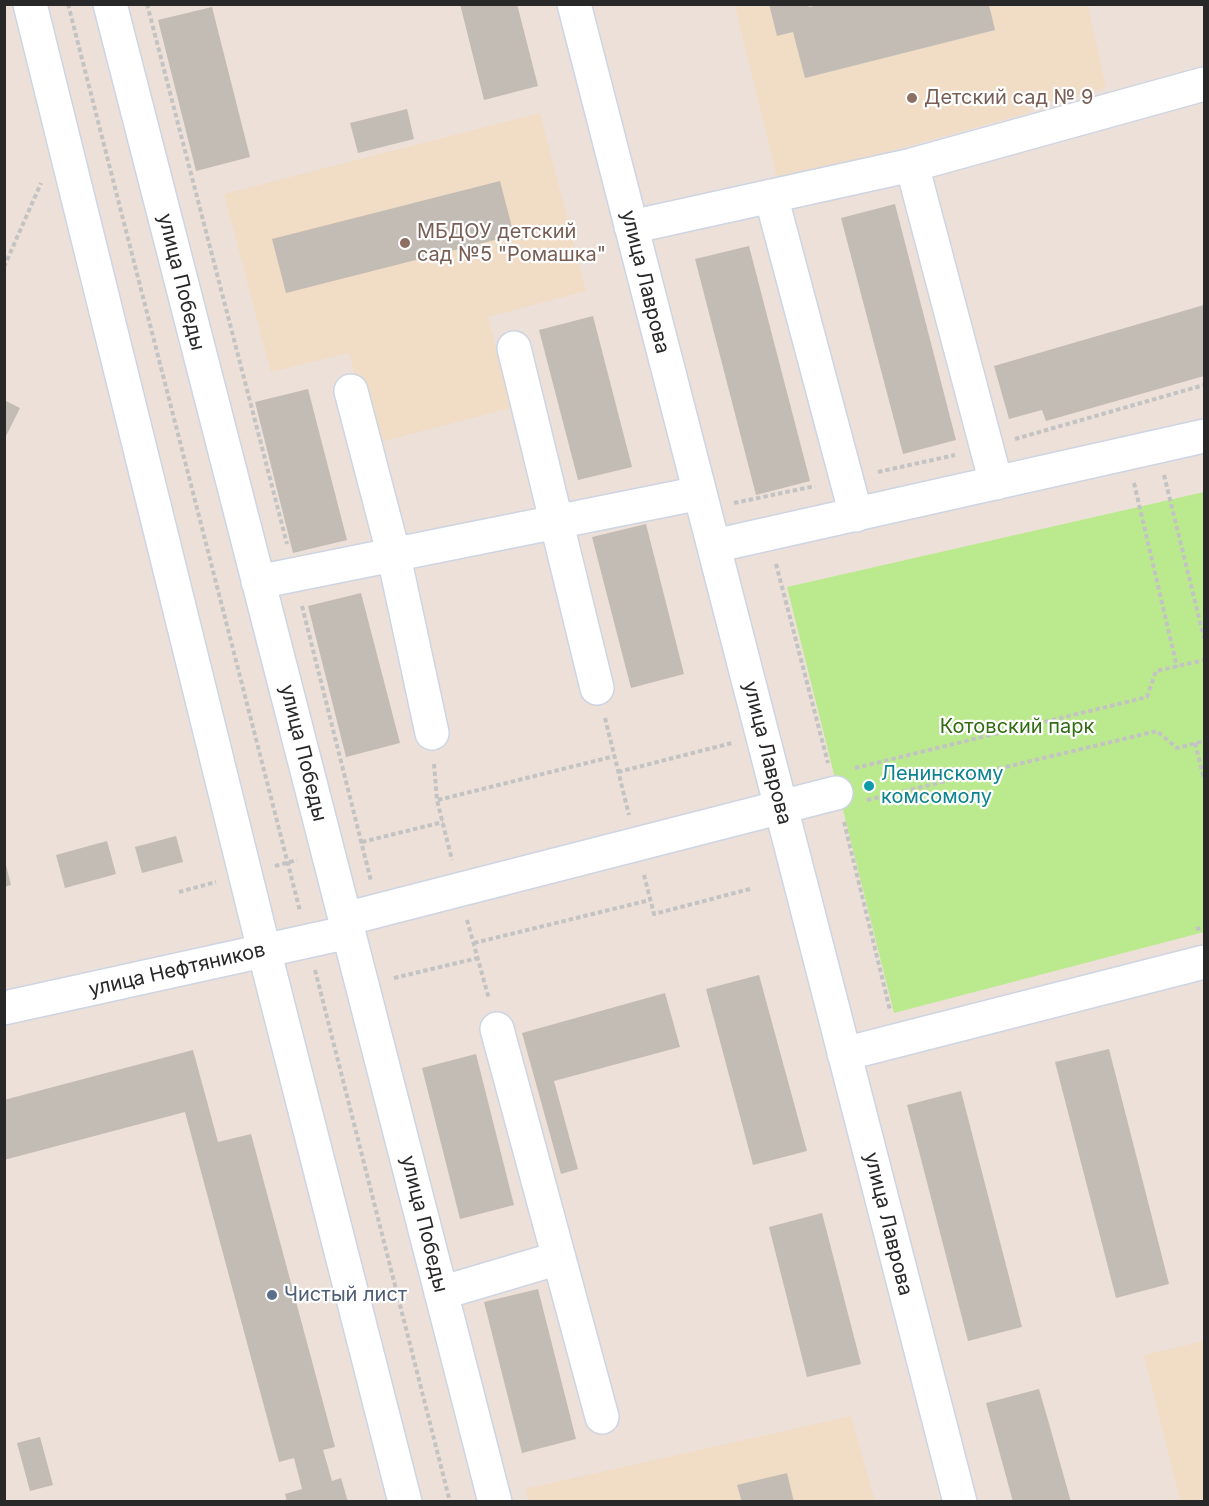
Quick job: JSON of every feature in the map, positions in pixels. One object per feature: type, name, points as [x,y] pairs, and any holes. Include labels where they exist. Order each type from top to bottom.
[{"type":"street","points":[[30,4],[264,950],[405,1502]]},
{"type":"street","name":"улица Победы","points":[[110,4],[495,1502]]},
{"type":"street","name":"улица Лаврова","points":[[574,4],[960,1502]]},
{"type":"street","points":[[631,227],[912,165],[1204,84]]},
{"type":"street","points":[[912,165],[996,483]]},
{"type":"street","points":[[771,196],[856,514]]},
{"type":"street","points":[[514,348],[597,688]]},
{"type":"street","points":[[351,392],[393,552],[432,733]]},
{"type":"street","points":[[714,546],[1204,436]]},
{"type":"street","points":[[258,582],[393,552],[700,493]]},
{"type":"street","name":"улица Нефтяников","points":[[4,1008],[308,941],[378,910],[781,808],[851,788]]},
{"type":"street","points":[[844,1054],[1204,962]]},
{"type":"street","points":[[497,1029],[602,1417]]},
{"type":"street","points":[[441,1293],[559,1258]]},
{"type":"path","points":[[68,4],[450,1502]]},
{"type":"path","points":[[147,4],[378,910]]},
{"type":"path","points":[[4,267],[44,174]]},
{"type":"path","points":[[1142,450],[1204,638]]},
{"type":"path","points":[[1142,450],[1177,667]]},
{"type":"path","points":[[851,788],[1147,697],[1156,671],[1204,660]]},
{"type":"path","points":[[597,688],[654,914],[750,889]]},
{"type":"path","points":[[851,788],[1157,731],[1177,748],[1204,741]]},
{"type":"path","points":[[618,772],[762,735]]},
{"type":"path","points":[[1196,743],[1204,779]]},
{"type":"path","points":[[437,800],[615,756]]},
{"type":"path","points":[[474,943],[650,900]]},
{"type":"path","points":[[394,978],[478,958]]},
{"type":"path","points":[[392,967],[397,989]]},
{"type":"shaded area","name":"Детский сад № 9","points":[[735,5],[1088,5],[1106,88],[1029,107],[1031,112],[778,182]]},
{"type":"shaded area","name":"МБДОУ детский сад №5 \"Ромашка\"","points":[[540,113],[586,291],[488,317],[511,408],[372,444],[349,353],[271,372],[224,194]]},
{"type":"shaded area","points":[[1204,1341],[1204,1501],[1180,1501],[1144,1355]]},
{"type":"shaded area","points":[[851,1416],[875,1501],[529,1502],[525,1489]]},
{"type":"green space","name":"Котовский парк","points":[[1204,492],[1204,932],[894,1013],[787,587]]},
{"type":"building","points":[[460,4],[517,4],[538,86],[484,100]]},
{"type":"building","points":[[769,4],[808,4],[809,7],[818,5],[989,5],[995,30],[805,78],[793,32],[777,36]]},
{"type":"building","points":[[212,7],[250,157],[196,171],[158,20]]},
{"type":"building","points":[[407,109],[414,139],[358,153],[350,123]]},
{"type":"building","points":[[500,181],[514,235],[286,293],[272,239]]},
{"type":"building","points":[[895,204],[956,440],[903,454],[841,218]]},
{"type":"building","points":[[749,246],[810,481],[756,495],[695,259]]},
{"type":"building","points":[[1204,305],[1204,376],[1046,421],[1042,410],[1009,419],[994,366]]},
{"type":"building","points":[[593,316],[632,467],[578,480],[539,330]]},
{"type":"building","points":[[308,389],[347,540],[293,553],[255,402]]},
{"type":"building","points":[[4,400],[20,408],[4,440]]},
{"type":"building","points":[[646,524],[684,674],[631,688],[592,537]]},
{"type":"building","points":[[361,593],[400,743],[346,757],[308,606]]},
{"type":"building","points":[[176,836],[183,862],[142,873],[135,847]]},
{"type":"building","points":[[107,841],[116,874],[65,888],[56,855]]},
{"type":"building","points":[[4,862],[11,885],[4,887]]},
{"type":"building","points":[[759,975],[807,1151],[753,1165],[706,989]]},
{"type":"building","points":[[665,993],[680,1047],[554,1081],[578,1169],[561,1174],[522,1033]]},
{"type":"building","points":[[1109,1049],[1169,1284],[1116,1298],[1055,1062]]},
{"type":"building","points":[[193,1050],[218,1142],[251,1134],[335,1447],[323,1450],[332,1481],[341,1478],[348,1502],[287,1502],[285,1494],[302,1489],[294,1458],[279,1462],[185,1112],[4,1160],[4,1100]]},
{"type":"building","points":[[476,1054],[514,1205],[460,1219],[422,1068]]},
{"type":"building","points":[[961,1091],[1022,1327],[968,1341],[907,1105]]},
{"type":"building","points":[[822,1213],[861,1364],[807,1377],[769,1227]]},
{"type":"building","points":[[538,1289],[576,1439],[522,1453],[484,1302]]},
{"type":"building","points":[[1039,1389],[1071,1502],[1013,1502],[986,1403]]},
{"type":"building","points":[[40,1437],[53,1485],[30,1491],[17,1443]]},
{"type":"building","points":[[787,1473],[794,1502],[742,1502],[737,1485]]},
{"type":"place","name":"Детский сад № 9","points":[[912,98]]},
{"type":"place","name":"МБДОУ детский сад №5 \"Ромашка\"","points":[[405,243]]},
{"type":"place","name":"Ленинскому комсомолу","points":[[869,786]]},
{"type":"place","name":"Чистый лист","points":[[272,1295]]}]
